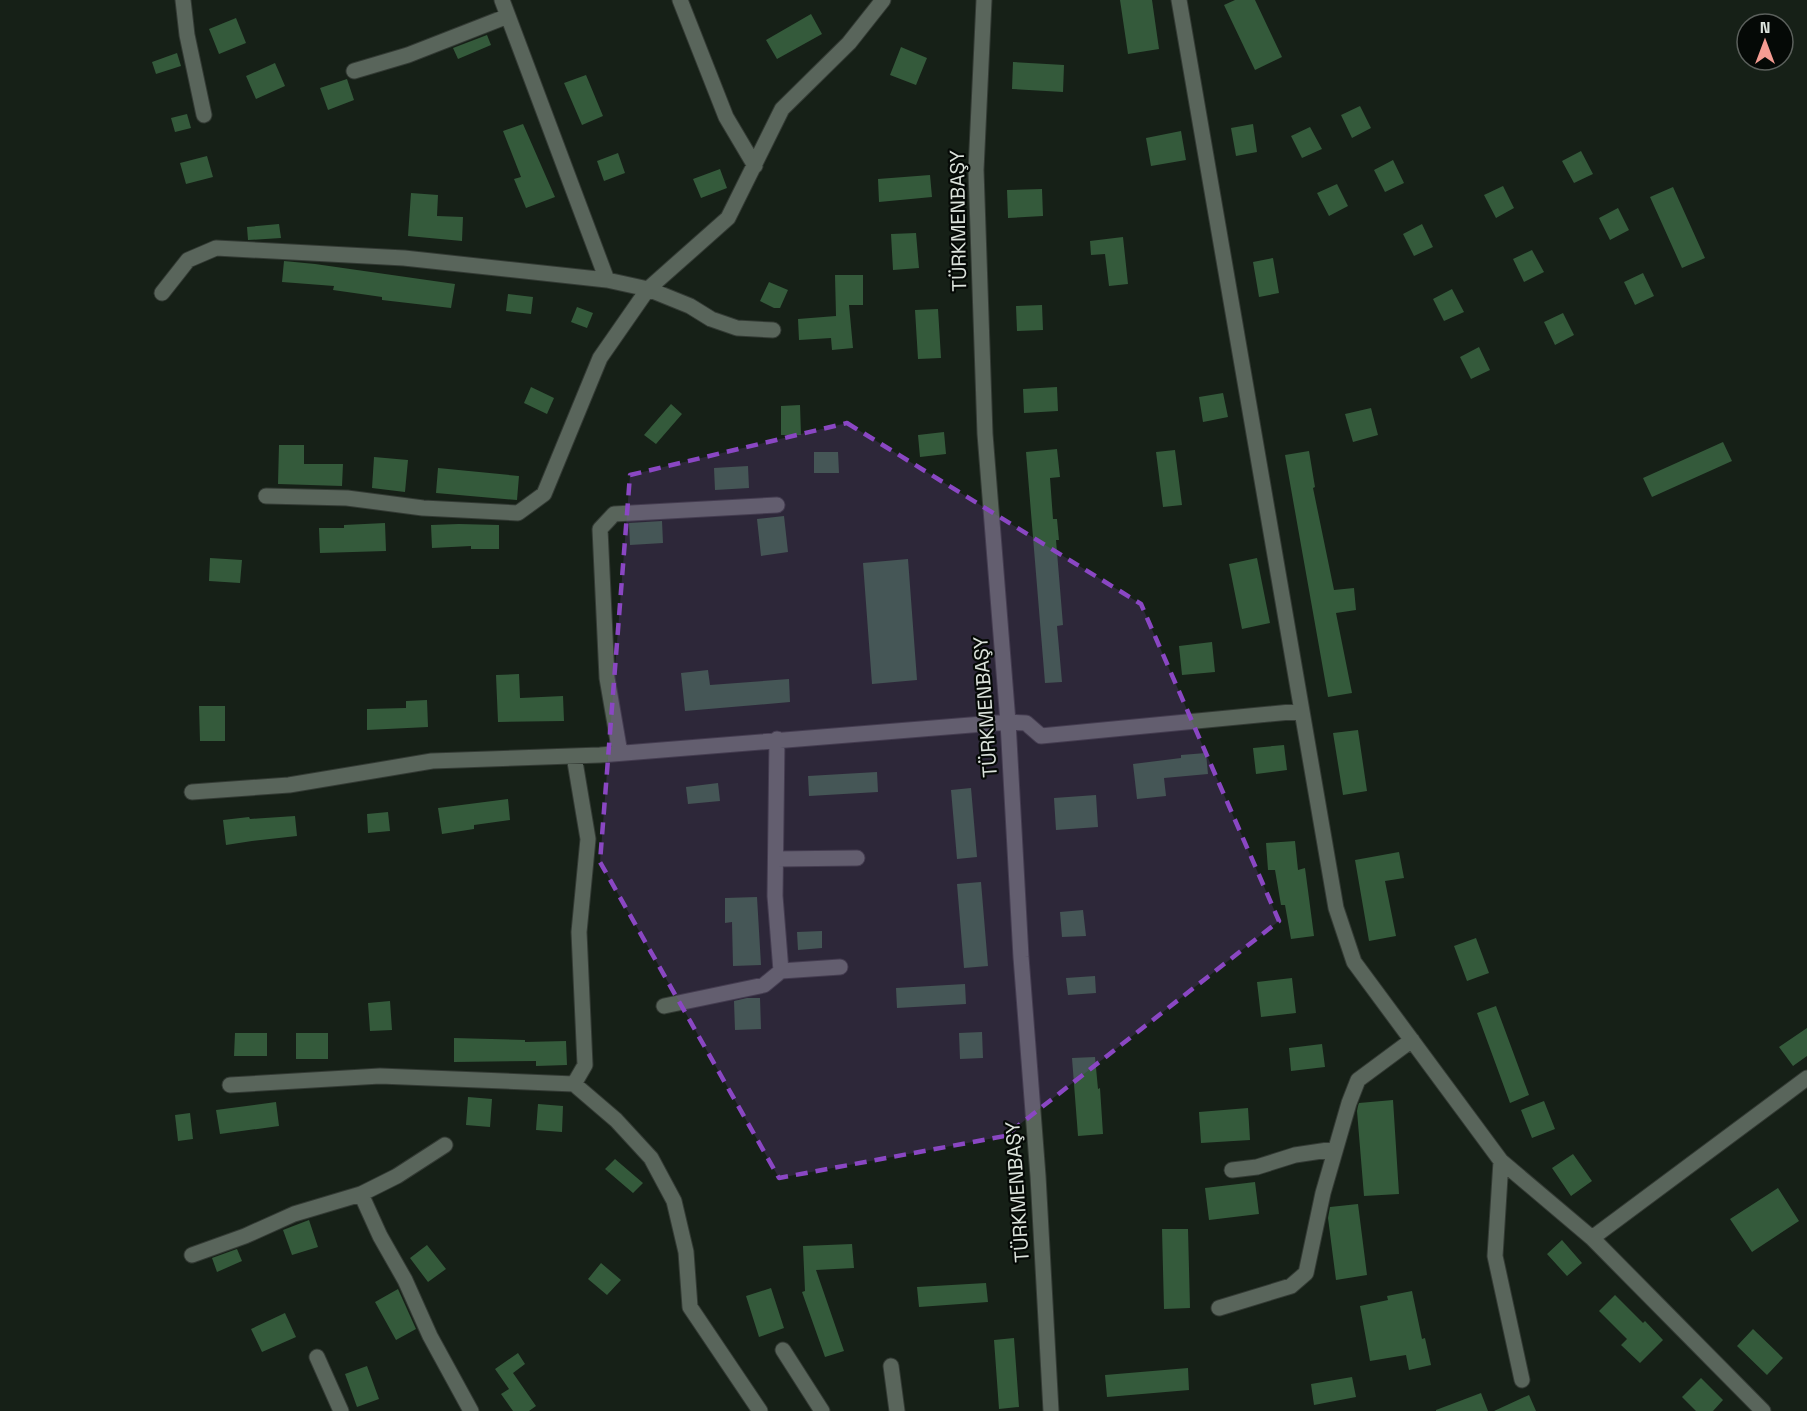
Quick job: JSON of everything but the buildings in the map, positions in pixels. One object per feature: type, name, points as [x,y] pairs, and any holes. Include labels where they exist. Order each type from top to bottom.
[{"type":"street","points":[[183,0],[187,35],[204,115]]},
{"type":"street","points":[[502,0],[607,280]]},
{"type":"street","points":[[680,0],[726,117],[755,166]]},
{"type":"street","points":[[266,496],[347,498],[423,508],[518,513],[544,494],[600,358],[648,289],[728,218],[782,109],[849,43],[883,0]]},
{"type":"street","name":"TÜRKMENBAŞY","points":[[984,0],[976,170],[985,434],[1008,722],[1051,1411]]},
{"type":"street","points":[[1179,0],[1336,908],[1354,962],[1501,1161],[1592,1238],[1763,1411]]},
{"type":"street","points":[[354,71],[408,56],[508,16]]},
{"type":"street","points":[[162,293],[188,260],[216,248],[404,258],[607,280],[648,289],[690,306],[711,319],[737,328],[773,330]]},
{"type":"street","points":[[620,753],[607,678],[600,529],[614,514],[777,506]]},
{"type":"street","points":[[192,792],[289,785],[432,761],[620,753],[1008,722],[1026,723],[1041,736],[1301,711]]},
{"type":"street","points":[[777,739],[774,820],[775,896],[781,971]]},
{"type":"street","points":[[574,756],[588,839],[579,932],[585,1065],[574,1084]]},
{"type":"street","points":[[776,859],[857,858]]},
{"type":"street","points":[[664,1006],[764,985],[781,971],[840,968]]},
{"type":"street","points":[[1219,1308],[1291,1287],[1306,1273],[1323,1193],[1358,1080],[1412,1040]]},
{"type":"street","points":[[230,1085],[380,1076],[574,1084],[616,1120],[651,1158],[674,1201],[686,1252],[690,1307],[760,1411]]},
{"type":"street","points":[[1592,1238],[1807,1078]]},
{"type":"street","points":[[192,1255],[245,1236],[294,1214],[361,1194],[397,1176],[445,1144]]},
{"type":"street","points":[[1232,1170],[1257,1167],[1295,1155],[1335,1149]]},
{"type":"street","points":[[1501,1161],[1495,1256],[1522,1380]]},
{"type":"street","points":[[361,1194],[380,1236],[405,1280],[430,1336],[471,1411]]},
{"type":"street","points":[[783,1350],[822,1411]]},
{"type":"street","points":[[317,1358],[340,1411]]},
{"type":"street","points":[[891,1366],[897,1411]]},
{"type":"highlighted area","points":[[847,423],[1141,604],[1279,921],[1005,1136],[779,1178],[600,862],[630,475]]}]
